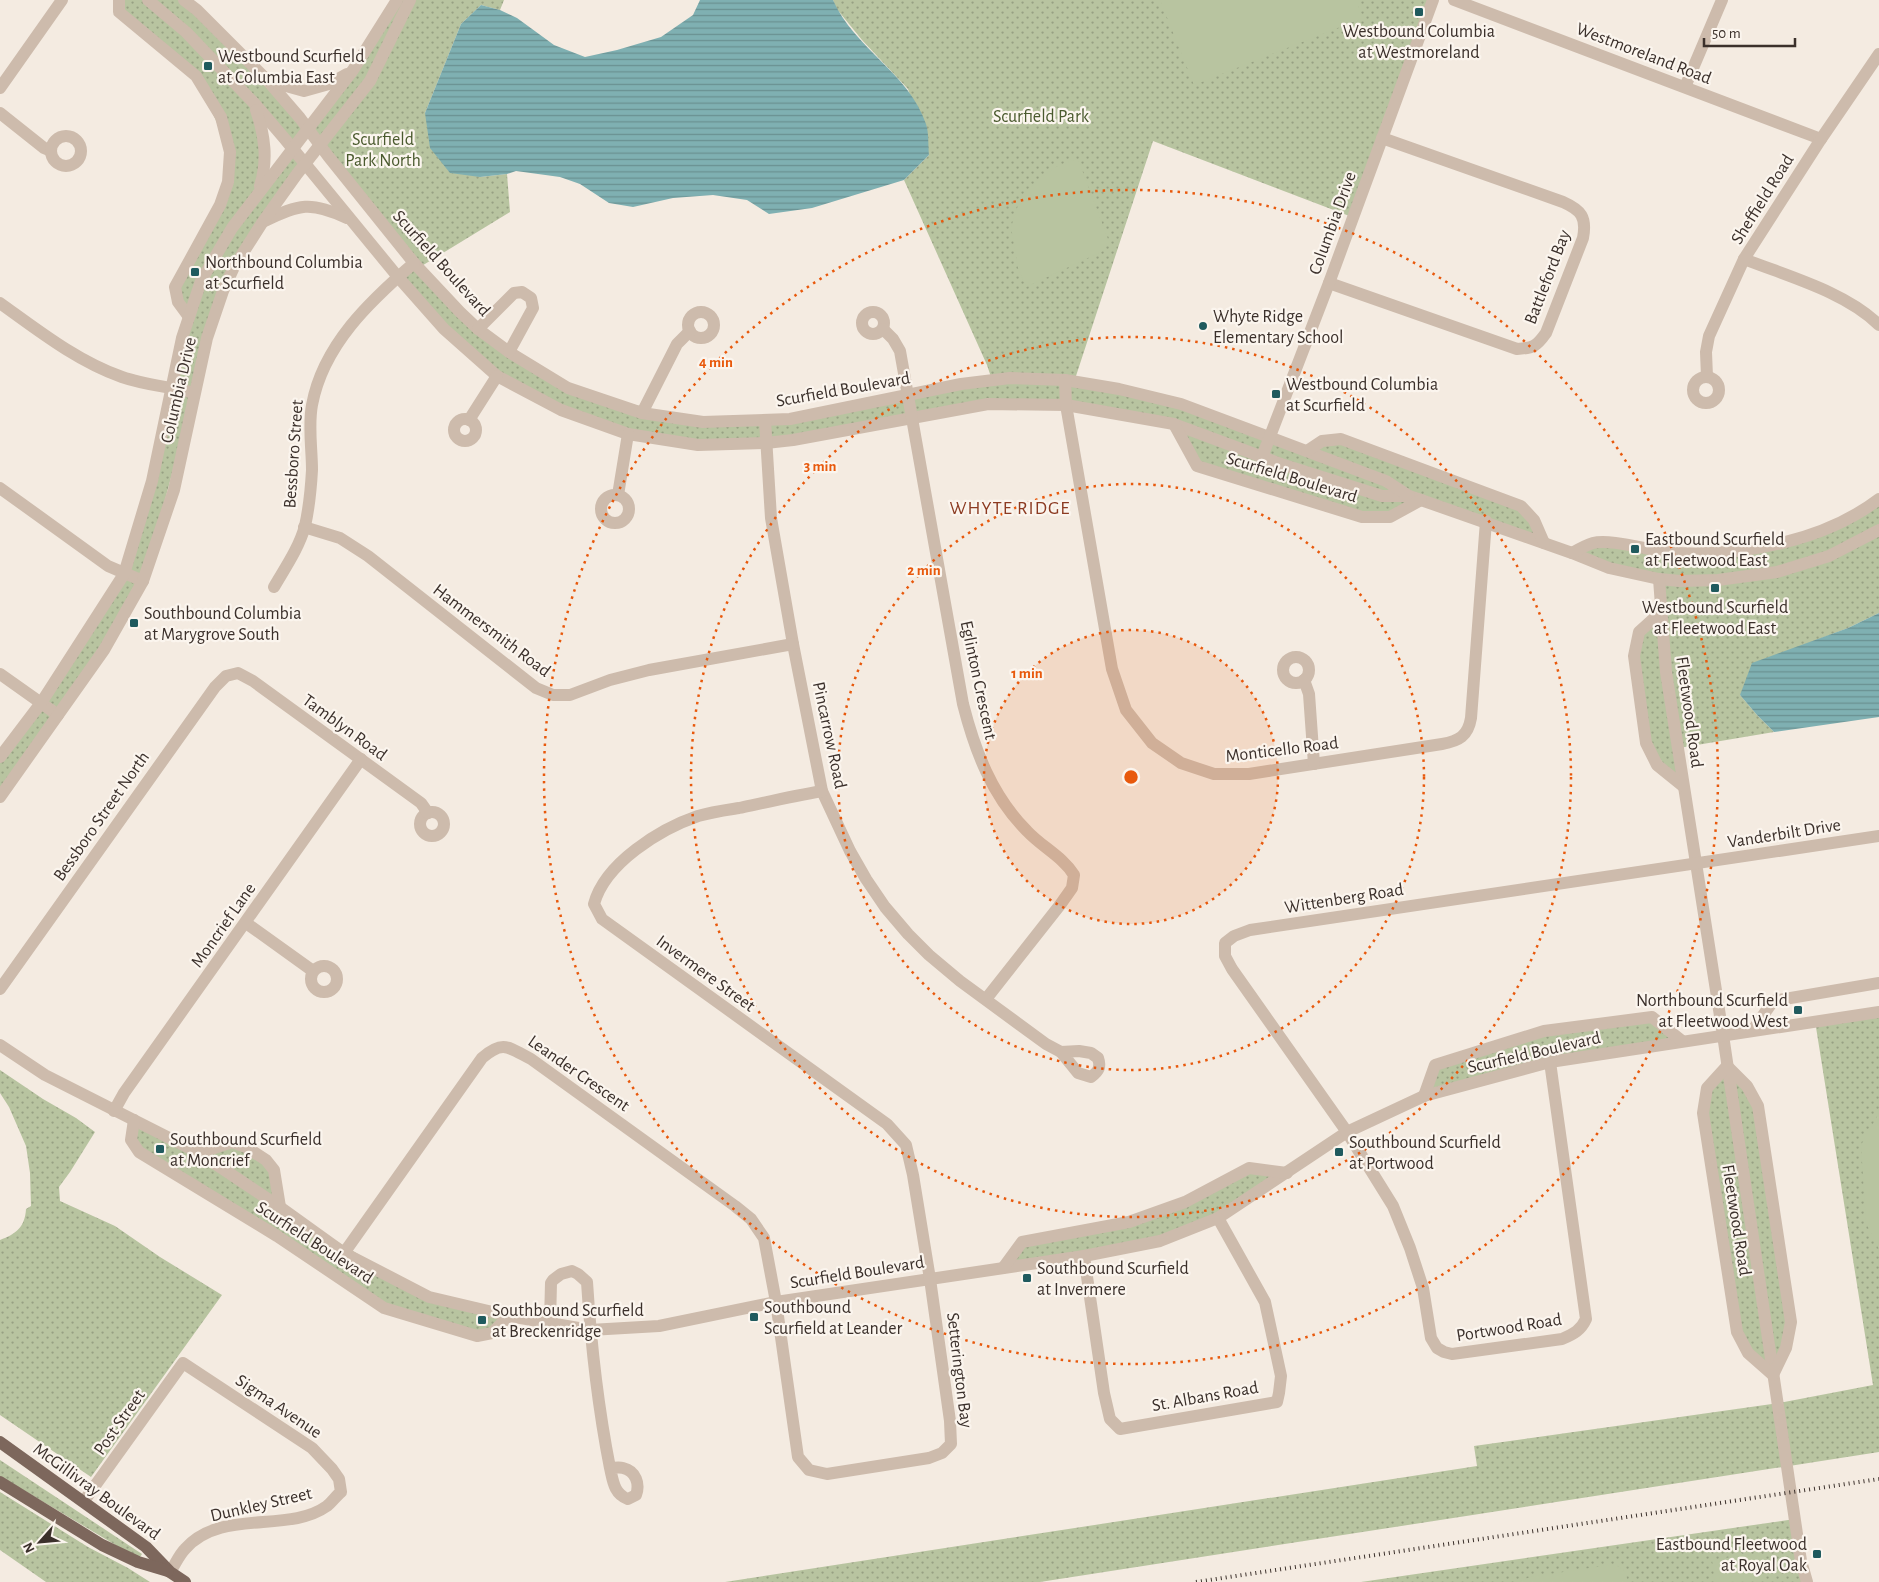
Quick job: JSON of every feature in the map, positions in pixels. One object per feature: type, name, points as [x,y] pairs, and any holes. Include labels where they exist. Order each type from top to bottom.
[{"type":"main road","name":"McGillivray Boulevard","points":[[0,1442],[146,1546],[170,1572],[185,1582]]},
{"type":"main road","name":"McGillivray Boulevard","points":[[0,1482],[102,1544],[138,1562],[170,1572]]},
{"type":"street","points":[[0,88],[62,0]]},
{"type":"street","name":"Columbia Drive","points":[[119,0],[119,12],[196,76],[221,117],[230,152],[228,182],[220,205],[175,288],[178,302],[189,317]]},
{"type":"street","name":"Scurfield Boulevard","points":[[148,0],[186,32],[254,103],[398,277],[444,329],[497,376],[561,410],[628,434],[698,445],[766,443],[794,440],[988,404],[1066,405],[1174,424],[1262,457],[1382,496],[1415,498]]},
{"type":"street","name":"Scurfield Boulevard","points":[[184,0],[197,10],[268,81],[414,263],[478,329],[508,352],[568,388],[642,413],[703,422],[790,419],[961,384],[1010,378],[1065,380],[1119,389],[1181,404],[1386,481],[1415,498],[1572,553],[1609,568],[1658,578],[1680,581],[1718,580],[1778,572],[1829,556],[1879,530]]},
{"type":"street","name":"Columbia Drive","points":[[0,757],[41,703],[124,574],[152,481],[170,387],[182,338],[202,281],[216,254],[232,228],[353,70],[397,0]]},
{"type":"street","name":"Columbia Drive","points":[[0,797],[104,650],[143,581],[174,490],[207,338],[223,291],[234,267],[262,222],[370,81],[410,0]]},
{"type":"street","name":"Columbia Drive","points":[[1262,457],[1329,283],[1433,0]]},
{"type":"street","name":"Westmoreland Road","points":[[1454,0],[1821,139]]},
{"type":"street","points":[[1685,87],[1722,0]]},
{"type":"street","name":"Sheffield Road","points":[[1707,377],[1706,352],[1709,336],[1744,260],[1821,139],[1879,54]]},
{"type":"street","points":[[268,81],[304,91],[329,84],[353,70]]},
{"type":"street","points":[[254,103],[266,152],[264,171],[257,195]]},
{"type":"street","points":[[0,113],[44,148],[51,151]]},
{"type":"street","name":"Battleford Bay","points":[[1329,283],[1517,350],[1530,349],[1538,344],[1546,333],[1583,238],[1585,226],[1582,216],[1576,208],[1553,198],[1382,138]]},
{"type":"street","points":[[262,222],[288,209],[310,206],[330,210],[351,220]]},
{"type":"street","points":[[1744,260],[1822,289],[1870,316],[1879,325]]},
{"type":"street","name":"Bessboro Street","points":[[274,587],[293,554],[304,527],[312,469],[311,407],[321,373],[335,346],[347,330],[414,263]]},
{"type":"street","points":[[478,329],[514,294],[522,292],[531,298],[533,308],[508,352]]},
{"type":"street","points":[[0,303],[46,337],[91,364],[124,378],[194,393]]},
{"type":"street","name":"Eglinton Crescent","points":[[883,330],[893,339],[900,351],[963,704],[972,738],[988,777],[1006,808],[1033,837],[1069,866],[1074,875],[1072,888],[1060,906],[986,1000]]},
{"type":"street","points":[[642,413],[677,344],[690,332]]},
{"type":"street","points":[[469,420],[497,376]]},
{"type":"street","name":"Monticello Road","points":[[1065,380],[1066,405],[1112,669],[1126,710],[1152,743],[1181,763],[1214,774],[1248,774],[1448,743],[1464,736],[1469,728],[1471,718],[1486,522]]},
{"type":"street","name":"Pincarrow Road","points":[[765,420],[771,518],[793,644],[822,791],[850,851],[885,908],[929,955],[960,981],[1046,1044],[1061,1052]]},
{"type":"street","name":"Scurfield Boulevard","points":[[1174,424],[1197,466],[1362,517],[1390,516],[1415,498]]},
{"type":"street","points":[[618,495],[628,434]]},
{"type":"street","name":"Scurfield Boulevard","points":[[1307,451],[1322,442],[1341,439],[1520,506],[1534,520],[1544,543]]},
{"type":"street","points":[[0,488],[108,566],[143,581]]},
{"type":"street","points":[[1572,553],[1593,542],[1608,542],[1676,553],[1748,550],[1788,541],[1816,532],[1844,520],[1879,498]]},
{"type":"street","name":"Hammersmith Road","points":[[304,527],[340,538],[368,556],[536,688],[553,695],[570,695],[610,680],[649,670],[793,644]]},
{"type":"street","name":"Fleetwood Road","points":[[1658,578],[1666,672],[1806,1582]]},
{"type":"street","name":"Fleetwood Road","points":[[1660,614],[1639,632],[1634,656],[1646,743],[1657,765],[1683,786]]},
{"type":"street","name":"Tamblyn Road","points":[[238,673],[253,681],[421,803],[428,813]]},
{"type":"street","name":"Bessboro Street North","points":[[0,989],[215,687],[226,676],[238,673]]},
{"type":"street","points":[[0,674],[58,715]]},
{"type":"street","points":[[1304,680],[1310,694],[1314,764]]},
{"type":"street","name":"Moncrief Lane","points":[[114,1111],[124,1093],[361,759]]},
{"type":"street","name":"Invermere Street","points":[[822,791],[699,816],[666,831],[651,839],[617,867],[601,887],[594,904],[602,919],[887,1124],[906,1145],[930,1279]]},
{"type":"street","name":"Vanderbilt Drive","points":[[1695,863],[1879,836]]},
{"type":"street","name":"Wittenberg Road","points":[[1347,1132],[1232,969],[1226,956],[1225,943],[1234,936],[1250,930],[1695,863]]},
{"type":"street","points":[[246,923],[313,971]]},
{"type":"street","points":[[1753,1030],[1773,1001],[1879,983]]},
{"type":"street","name":"Scurfield Boulevard","points":[[0,1046],[45,1075],[199,1153],[280,1207],[344,1253],[429,1297],[509,1316],[590,1330],[659,1326],[776,1302],[1084,1256],[1160,1241],[1218,1218],[1347,1132],[1424,1096],[1550,1062],[1879,1012]]},
{"type":"street","name":"Scurfield Boulevard","points":[[1424,1096],[1435,1065],[1544,1031],[1652,1017],[1682,1041]]},
{"type":"street","name":"Leander Crescent","points":[[344,1253],[482,1058],[494,1047],[509,1047],[531,1059],[751,1219],[764,1238],[776,1302]]},
{"type":"street","name":"Portwood Road","points":[[1347,1132],[1393,1206],[1410,1248],[1423,1288],[1431,1338],[1437,1348],[1452,1354],[1562,1339],[1582,1327],[1586,1318],[1550,1062]]},
{"type":"street","points":[[1727,1066],[1747,1086],[1758,1106],[1791,1322],[1786,1348],[1773,1375]]},
{"type":"street","name":"Fleetwood Road","points":[[1727,1066],[1707,1088],[1703,1113],[1737,1332],[1748,1353],[1773,1375]]},
{"type":"street","name":"Scurfield Boulevard","points":[[134,1120],[131,1140],[139,1152],[277,1236],[384,1308],[477,1336],[492,1333],[509,1316]]},
{"type":"street","name":"Scurfield Boulevard","points":[[199,1153],[232,1142],[266,1160],[274,1170],[280,1207]]},
{"type":"street","points":[[1002,1268],[1022,1242],[1129,1222],[1185,1202],[1249,1168],[1287,1173]]},
{"type":"street","name":"St. Albans Road","points":[[1084,1256],[1104,1393],[1110,1419],[1120,1429],[1277,1402],[1281,1376],[1265,1302],[1218,1218]]},
{"type":"street","points":[[550,1323],[551,1283],[561,1274],[572,1271],[587,1282],[590,1330],[603,1432],[610,1468]]},
{"type":"street","name":"Setterington Bay","points":[[776,1302],[798,1457],[808,1470],[827,1474],[929,1458],[942,1453],[951,1444],[950,1421],[930,1279]]},
{"type":"street","name":"Sigma Avenue","points":[[182,1363],[312,1448],[339,1479],[341,1492]]},
{"type":"street","name":"Post Street","points":[[84,1501],[182,1363]]},
{"type":"street","name":"Dunkley Street","points":[[170,1572],[185,1549],[198,1538],[213,1531],[237,1524],[310,1514],[327,1506],[341,1492]]},
{"type":"green space","points":[[119,0],[184,0],[307,128],[292,148],[305,164],[235,267],[194,393],[143,581],[0,797],[0,757],[124,574],[189,318],[175,287],[220,205],[230,152],[196,76],[119,12]],"holes":[[[254,104],[292,148],[258,193],[264,171]]]},
{"type":"green space","name":"Scurfield Park","points":[[397,0],[504,0],[500,10],[481,5],[461,24],[425,113],[480,177],[507,174],[510,212],[420,267],[478,329],[568,388],[703,422],[790,419],[992,380],[904,180],[929,155],[908,89],[862,40],[836,8],[833,0],[1433,0],[1352,217],[1153,141],[1075,379],[1119,389],[1307,451],[1341,439],[1521,506],[1544,543],[1421,500],[1390,517],[1362,517],[1197,466],[1174,424],[1087,408],[988,404],[793,440],[698,445],[628,434],[497,376],[398,277],[419,267],[307,128]]},
{"type":"green space","points":[[1160,0],[1356,0],[1363,18],[1194,85]]},
{"type":"green space","points":[[1078,159],[1108,239],[1105,250],[1026,287],[1018,268],[1011,227],[1021,196],[1040,178],[1059,165]]},
{"type":"green space","points":[[1879,499],[1879,613],[1848,628],[1801,646],[1740,695],[1774,732],[1679,748],[1683,786],[1646,743],[1634,656],[1639,632],[1660,613],[1659,579],[1572,553],[1593,542],[1676,553],[1788,541]]},
{"type":"green space","points":[[1879,1012],[1879,1452],[1040,1582],[725,1582],[1477,1466],[1474,1446],[1779,1403],[1873,1385],[1815,1021]]},
{"type":"green space","points":[[1652,1017],[1682,1041],[1550,1062],[1424,1096],[1435,1065],[1544,1031]]},
{"type":"green space","points":[[1727,1066],[1758,1106],[1791,1322],[1773,1375],[1737,1332],[1703,1113],[1707,1088]]},
{"type":"green space","points":[[0,1070],[95,1132],[59,1187],[60,1201],[115,1226],[160,1257],[222,1295],[91,1477],[0,1415],[0,1240],[19,1229],[24,1221],[26,1209],[31,1206],[30,1173],[26,1146],[9,1107],[0,1093]]},
{"type":"green space","points":[[1879,1113],[1879,1249],[1866,1223],[1861,1145]]},
{"type":"green space","points":[[134,1120],[199,1153],[232,1142],[266,1160],[280,1207],[429,1297],[509,1316],[477,1336],[384,1308],[139,1152]]},
{"type":"green space","points":[[1249,1168],[1287,1173],[1218,1218],[1160,1241],[1003,1268],[1022,1242],[1129,1222]]},
{"type":"green space","points":[[0,1460],[142,1554],[139,1559],[0,1476]]},
{"type":"green space","points":[[0,1492],[88,1547],[150,1582],[46,1582],[0,1550]]},
{"type":"green space","points":[[1795,1519],[1808,1582],[1361,1582]]},
{"type":"green space","points":[[1759,1553],[1763,1581],[1715,1582],[1712,1560]]},
{"type":"green space","points":[[1616,1565],[1625,1571],[1628,1582],[1519,1582],[1530,1577]]},
{"type":"water","points":[[700,0],[833,0],[842,17],[854,32],[895,75],[918,106],[927,128],[929,155],[904,180],[812,208],[769,214],[747,200],[713,195],[673,198],[633,207],[609,203],[580,184],[560,177],[516,171],[480,177],[450,173],[430,148],[425,113],[461,24],[481,5],[500,10],[517,18],[554,45],[585,57],[661,37],[693,15]]},
{"type":"water","points":[[1879,613],[1879,717],[1774,732],[1740,695],[1752,663],[1848,628]]},
{"type":"railway","points":[[1196,1582],[1879,1479]]},
{"type":"place","name":"Westbound Columbia at Westmoreland","points":[[1419,12]]},
{"type":"place","name":"Westbound Scurfield at Columbia East","points":[[208,66]]},
{"type":"place","name":"Northbound Columbia at Scurfield","points":[[195,272]]},
{"type":"place","name":"Whyte Ridge Elementary School","points":[[1203,326]]},
{"type":"place","name":"Westbound Columbia at Scurfield","points":[[1276,394]]},
{"type":"place","name":"Eastbound Scurfield at Fleetwood East","points":[[1635,549]]},
{"type":"place","name":"Westbound Scurfield at Fleetwood East","points":[[1715,588]]},
{"type":"place","name":"Southbound Columbia at Marygrove South","points":[[134,623]]},
{"type":"place","name":"Northbound Scurfield at Fleetwood West","points":[[1798,1010]]},
{"type":"place","name":"Southbound Scurfield at Moncrief","points":[[160,1149]]},
{"type":"place","name":"Southbound Scurfield at Portwood","points":[[1339,1152]]},
{"type":"place","name":"Southbound Scurfield at Invermere","points":[[1027,1278]]},
{"type":"place","name":"Southbound Scurfield at Leander","points":[[754,1317]]},
{"type":"place","name":"Southbound Scurfield at Breckenridge","points":[[482,1320]]},
{"type":"place","name":"Eastbound Fleetwood at Royal Oak","points":[[1817,1554]]},
{"type":"district","name":"WHYTE RIDGE","points":[[1010,507]]},
{"type":"park label","name":"Scurfield Park North","points":[[383,149]]}]
